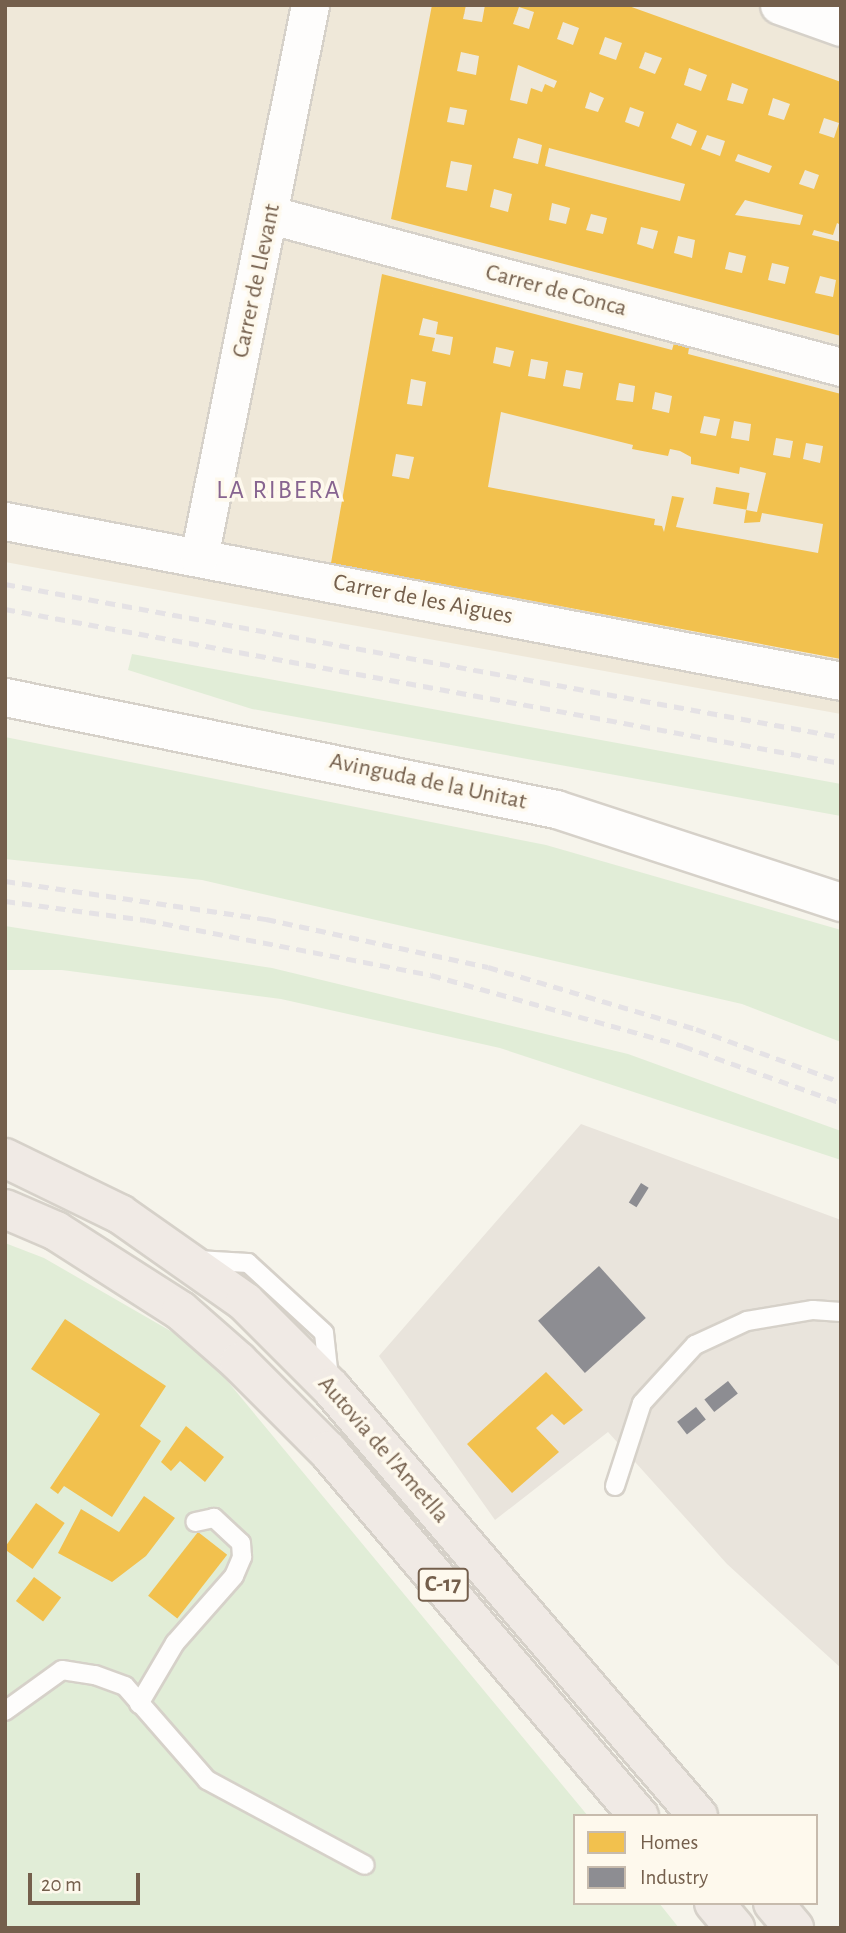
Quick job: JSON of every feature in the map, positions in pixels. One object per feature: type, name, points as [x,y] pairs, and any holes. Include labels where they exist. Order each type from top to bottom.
[{"type":"highway","name":"Autovia de l'Ametlla","points":[[5,1157],[120,1214],[188,1259],[244,1302],[331,1388],[696,1814]]},
{"type":"highway","name":"Autovia de l'Ametlla","points":[[5,1209],[55,1231],[181,1311],[239,1362],[328,1451],[637,1814]]},
{"type":"highway","points":[[716,1905],[735,1928]]},
{"type":"highway","points":[[775,1905],[794,1928]]},
{"type":"street","name":"Carrer de Llevant","points":[[199,556],[271,215],[310,5]]},
{"type":"street","points":[[779,5],[841,27]]},
{"type":"street","name":"Carrer de Conca","points":[[271,215],[841,367]]},
{"type":"street","name":"Carrer de les Aigues","points":[[5,521],[841,681]]},
{"type":"street","name":"Avinguda de la Unitat","points":[[5,697],[556,808],[841,902]]},
{"type":"lane","points":[[615,1486],[642,1403],[695,1345],[747,1321],[813,1310],[841,1312]]},
{"type":"lane","points":[[139,1704],[175,1643],[233,1576],[242,1557],[241,1543],[214,1518],[195,1522]]},
{"type":"lane","points":[[5,1711],[62,1671],[95,1675],[125,1686],[207,1780],[365,1865]]},
{"type":"shaded area","points":[[5,5],[841,5],[841,714],[5,562]]},
{"type":"shaded area","points":[[581,1124],[841,1220],[841,1668],[727,1564],[608,1432],[495,1520],[379,1356]]},
{"type":"green space","points":[[132,654],[841,784],[841,816],[252,709],[128,670]]},
{"type":"green space","points":[[5,737],[546,845],[841,930],[841,1042],[742,1004],[202,880],[5,859]]},
{"type":"green space","points":[[5,926],[272,968],[628,1054],[841,1131],[841,1160],[500,1048],[281,999],[62,970],[5,970]]},
{"type":"green space","points":[[5,1243],[44,1258],[200,1348],[586,1814],[573,1814],[573,1905],[661,1905],[679,1928],[5,1928]]},
{"type":"building: Homes","points":[[432,5],[466,5],[463,19],[482,22],[485,5],[626,5],[841,82],[841,225],[837,223],[833,235],[814,230],[812,235],[841,242],[841,336],[391,219]],"holes":[[[519,7],[534,12],[529,29],[513,24]],[[563,22],[579,28],[573,45],[557,39]],[[605,37],[622,43],[616,60],[599,54]],[[461,52],[479,56],[476,75],[457,71]],[[645,52],[662,58],[655,74],[639,68]],[[518,65],[557,81],[554,88],[545,84],[542,92],[531,88],[527,104],[510,100]],[[689,68],[707,75],[701,91],[684,85]],[[732,83],[748,89],[743,104],[727,100]],[[590,92],[604,98],[598,112],[585,108]],[[773,98],[790,104],[784,120],[768,115]],[[450,107],[467,110],[464,125],[447,122]],[[630,107],[644,112],[639,127],[625,122]],[[824,118],[839,123],[834,138],[819,133]],[[677,123],[697,131],[691,146],[671,138]],[[707,135],[725,141],[720,156],[701,149]],[[518,138],[542,145],[538,164],[513,158]],[[549,148],[685,184],[680,201],[545,166]],[[738,154],[772,166],[769,173],[735,161]],[[451,161],[472,165],[467,191],[446,187]],[[805,170],[819,175],[814,189],[799,184]],[[494,189],[512,194],[508,212],[490,207]],[[745,200],[803,215],[800,225],[735,215]],[[552,203],[570,208],[566,224],[549,220]],[[591,214],[607,218],[603,234],[586,230]],[[641,227],[658,231],[653,249],[637,244]],[[678,236],[695,240],[692,258],[674,253]],[[729,252],[746,256],[742,273],[725,269]],[[772,263],[789,267],[785,284],[768,280]],[[820,276],[836,280],[833,297],[815,293]]]},
{"type":"building: Homes","points":[[382,274],[672,350],[674,343],[689,348],[688,354],[841,394],[841,659],[331,563]],"holes":[[[423,318],[438,322],[436,334],[453,337],[450,355],[432,351],[435,338],[419,335]],[[496,347],[514,351],[510,367],[493,363]],[[531,359],[548,362],[545,379],[528,376]],[[566,370],[583,373],[580,389],[563,386]],[[411,379],[426,382],[422,406],[407,404]],[[619,383],[635,386],[633,402],[616,400]],[[655,392],[672,396],[669,413],[652,409]],[[501,412],[633,445],[632,449],[668,456],[670,449],[680,451],[691,457],[691,464],[739,474],[740,467],[766,473],[757,512],[746,510],[744,523],[760,522],[762,513],[823,524],[818,553],[676,527],[684,498],[672,496],[664,532],[662,526],[654,525],[655,519],[488,487]],[[704,416],[720,419],[716,436],[700,433]],[[734,421],[751,424],[749,441],[731,438]],[[776,438],[793,441],[790,458],[773,455]],[[806,443],[823,446],[820,463],[803,459]],[[396,454],[414,457],[409,479],[392,476]]]},
{"type":"building: Homes","points":[[716,487],[749,493],[747,510],[713,504]]},
{"type":"building: Homes","points":[[65,1319],[166,1386],[140,1426],[161,1441],[112,1517],[64,1486],[58,1494],[50,1488],[100,1414],[31,1369]]},
{"type":"building: Homes","points":[[546,1372],[583,1410],[564,1425],[552,1414],[536,1428],[559,1452],[512,1493],[467,1444]]},
{"type":"building: Homes","points":[[186,1426],[224,1457],[205,1482],[180,1461],[171,1471],[161,1462]]},
{"type":"building: Homes","points":[[144,1496],[175,1518],[146,1556],[112,1582],[58,1553],[81,1509],[119,1532]]},
{"type":"building: Homes","points":[[36,1503],[65,1523],[33,1569],[5,1547]]},
{"type":"building: Homes","points":[[198,1532],[227,1555],[177,1619],[148,1596]]},
{"type":"building: Homes","points":[[34,1577],[61,1597],[43,1621],[16,1601]]},
{"type":"building: Industry","points":[[641,1183],[649,1188],[636,1207],[629,1203]]},
{"type":"building: Industry","points":[[599,1266],[646,1318],[585,1373],[538,1321]]},
{"type":"building: Industry","points":[[728,1381],[738,1394],[714,1412],[704,1399]]},
{"type":"building: Industry","points":[[696,1407],[706,1420],[687,1434],[677,1422]]},
{"type":"railway","points":[[5,584],[841,737]]},
{"type":"railway","points":[[5,609],[841,763]]},
{"type":"railway","points":[[5,881],[266,919],[488,967],[696,1029],[841,1082]]},
{"type":"railway","points":[[5,901],[146,920],[431,975],[683,1046],[841,1103]]},
{"type":"district","name":"LA RIBERA","points":[[279,491]]}]
